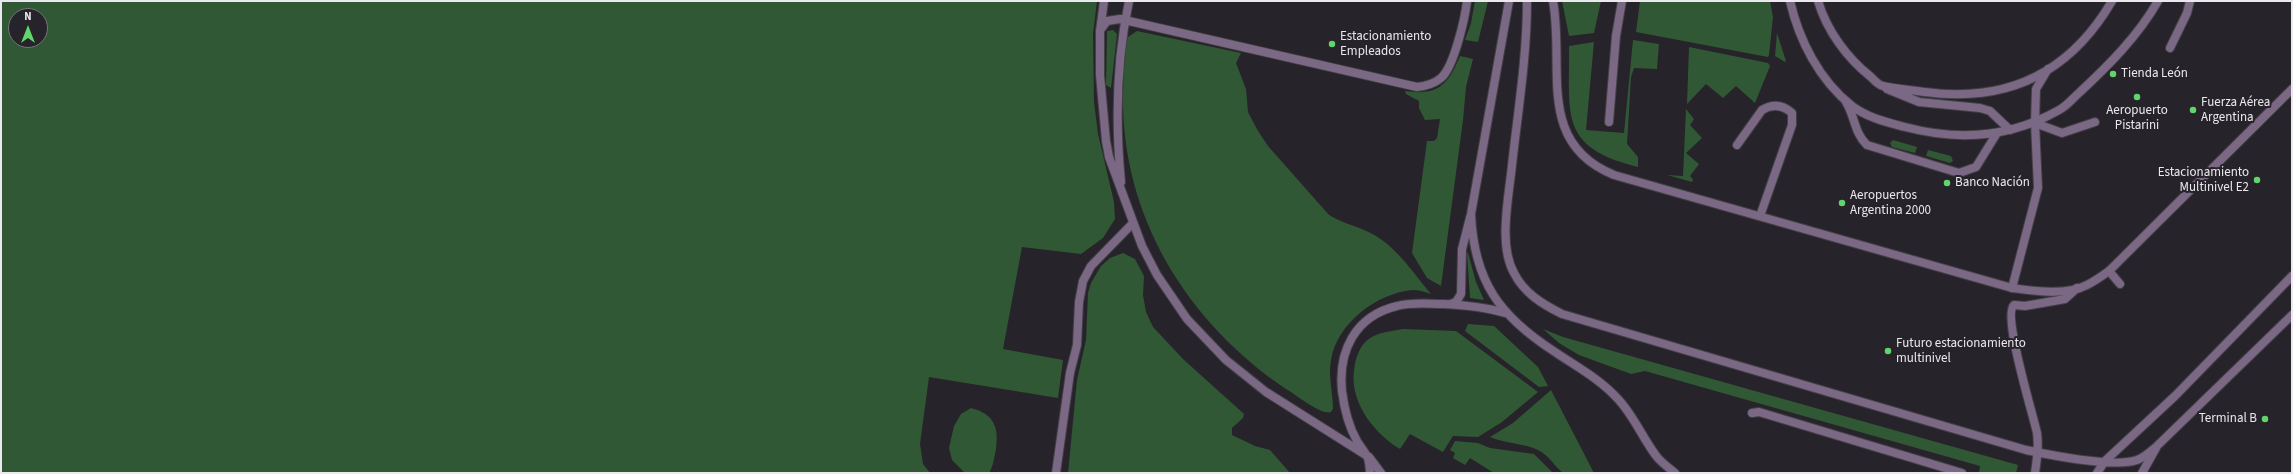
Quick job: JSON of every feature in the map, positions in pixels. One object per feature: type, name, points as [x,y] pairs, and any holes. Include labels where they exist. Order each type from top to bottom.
[{"type":"street","points":[[1104,1],[1100,31],[1103,126],[1109,158],[1142,246],[1157,275],[1187,319],[1226,360],[1266,392],[1369,457]]},
{"type":"street","points":[[1123,195],[1116,116],[1118,60],[1129,1]]},
{"type":"street","points":[[1100,31],[1103,24],[1114,18],[1410,86],[1425,86],[1440,78],[1448,68],[1455,48],[1467,1]]},
{"type":"street","points":[[1451,304],[1456,302],[1461,294],[1462,249],[1471,214],[1509,1]]},
{"type":"street","points":[[1527,1],[1525,46],[1506,241],[1508,256],[1513,272],[1534,298],[1556,311],[1580,321],[2038,452],[2124,463],[2139,460],[2157,446],[2292,315]]},
{"type":"street","points":[[1552,1],[1558,42],[1558,109],[1562,124],[1578,153],[1588,162],[1614,175],[2012,288],[2042,291],[2077,288],[2086,286],[2109,271],[2292,89]]},
{"type":"street","points":[[1609,122],[1616,36],[1622,1]]},
{"type":"street","points":[[1790,1],[1799,32],[1810,56],[1821,72],[1844,99],[1852,113],[1860,139],[1867,145],[1959,172],[1976,167],[1998,133]]},
{"type":"street","points":[[1818,1],[1832,32],[1842,48],[1864,72],[1881,86],[1919,102],[1980,108],[1990,111],[2010,130]]},
{"type":"street","points":[[1881,86],[1950,95],[1980,94],[2010,88],[2048,69],[2082,43],[2098,24],[2112,1]]},
{"type":"street","points":[[1844,99],[1876,119],[1926,132],[1966,136],[1998,133],[2010,130],[2035,122],[2061,109],[2098,75],[2144,24],[2158,1]]},
{"type":"street","points":[[2170,48],[2187,13],[2190,1]]},
{"type":"street","points":[[2012,288],[2038,188],[2035,122],[2036,90],[2048,69]]},
{"type":"street","points":[[1737,145],[1762,110],[1767,107],[1774,105],[1787,108],[1792,113],[1792,126],[1760,216]]},
{"type":"street","points":[[2035,122],[2062,133],[2095,122]]},
{"type":"street","points":[[1471,214],[1474,247],[1483,277],[1491,294],[1506,312],[1554,352],[1582,368],[1603,384],[1619,399],[1658,457],[1675,473]]},
{"type":"street","points":[[1056,473],[1070,373],[1077,344],[1079,302],[1083,281],[1091,266],[1133,223]]},
{"type":"street","points":[[2109,271],[2120,284]]},
{"type":"street","points":[[2097,473],[2105,461],[2175,396],[2292,276]]},
{"type":"street","points":[[2035,473],[2038,452],[2037,434],[2012,330],[2012,306],[2065,299],[2077,288]]},
{"type":"street","points":[[1381,473],[1357,441],[1351,426],[1342,393],[1342,363],[1348,343],[1361,326],[1383,312],[1397,306],[1451,304],[1478,306],[1506,312]]},
{"type":"street","points":[[1752,413],[1759,412],[1962,473]]},
{"type":"street","points":[[2142,473],[2157,446]]},
{"type":"street","points":[[1369,457],[1370,473]]},
{"type":"green space","points":[[1,1],[1097,1],[1093,34],[1094,102],[1098,134],[1114,202],[1115,219],[1103,238],[1081,254],[1022,247],[1003,349],[1063,360],[1058,398],[929,377],[920,444],[923,464],[930,473],[1,473]]},
{"type":"green space","points":[[1475,1],[1488,1],[1478,42],[1465,40],[1471,23]]},
{"type":"green space","points":[[1562,1],[1601,1],[1594,33],[1569,36]]},
{"type":"green space","points":[[1640,1],[1770,1],[1773,17],[1769,55],[1768,57],[1636,32]]},
{"type":"green space","points":[[1113,30],[1117,34],[1111,88],[1106,85],[1107,31]]},
{"type":"green space","points":[[1137,31],[1241,53],[1236,63],[1246,89],[1248,112],[1268,146],[1329,215],[1371,233],[1392,248],[1431,294],[1413,290],[1399,292],[1373,304],[1350,322],[1341,334],[1335,346],[1331,360],[1330,372],[1333,409],[1331,412],[1321,411],[1308,404],[1250,362],[1218,332],[1190,298],[1167,262],[1148,223],[1134,182],[1125,139],[1123,94],[1124,51],[1128,37]]},
{"type":"green space","points":[[1777,33],[1786,61],[1785,62],[1775,56]]},
{"type":"green space","points":[[1633,40],[1659,44],[1657,69],[1634,68],[1631,77],[1627,144],[1638,157],[1638,167],[1612,159],[1594,149],[1581,138],[1574,125],[1570,109],[1569,91],[1569,46],[1594,42],[1586,130],[1624,133]]},
{"type":"green space","points":[[1689,47],[1768,63],[1770,66],[1755,103],[1736,86],[1723,98],[1706,84],[1687,104]]},
{"type":"green space","points":[[1460,56],[1473,59],[1466,87],[1441,286],[1427,278],[1412,253],[1427,141],[1434,141],[1437,138],[1440,119],[1425,120],[1419,108],[1419,101],[1406,94],[1405,91],[1426,92],[1434,90],[1446,81],[1456,66]]},
{"type":"green space","points":[[1686,109],[1694,119],[1690,125],[1702,138],[1686,153],[1699,164],[1690,176],[1693,179],[1692,182],[1667,175],[1683,176]]},
{"type":"green space","points":[[1893,140],[1917,147],[1915,153],[1892,147],[1890,143]]},
{"type":"green space","points":[[1928,150],[1951,156],[1953,161],[1950,163],[1926,156]]},
{"type":"green space","points":[[1123,253],[1135,259],[1144,276],[1143,295],[1146,312],[1153,327],[1183,359],[1244,414],[1243,418],[1232,428],[1232,435],[1255,446],[1270,450],[1290,473],[1068,473],[1077,380],[1086,340],[1088,293],[1091,283],[1101,266],[1110,258]]},
{"type":"green space","points":[[1467,253],[1476,282],[1484,300],[1470,298]]},
{"type":"green space","points":[[1468,324],[1494,326],[1538,367],[1548,386],[1539,387],[1465,331]]},
{"type":"green space","points":[[1403,329],[1456,331],[1538,392],[1502,422],[1478,437],[1453,436],[1443,452],[1410,434],[1400,449],[1390,442],[1371,424],[1358,402],[1353,377],[1357,357],[1362,346],[1367,340],[1382,333]]},
{"type":"green space","points":[[1543,329],[1563,337],[2018,465],[2016,473],[1979,473],[1980,466],[1645,371],[1631,374],[1579,355],[1559,343]]},
{"type":"green space","points":[[1551,390],[1594,473],[1563,473],[1542,452],[1538,450],[1490,437],[1513,423]]},
{"type":"green space","points":[[971,408],[985,414],[990,418],[997,434],[993,464],[989,473],[965,473],[952,460],[949,448],[954,426],[961,414]]},
{"type":"green space","points":[[1455,441],[1478,443],[1490,448],[1534,454],[1553,473],[1494,473],[1470,458],[1465,465],[1453,458],[1455,453],[1450,450]]},
{"type":"place","name":"Estacionamiento Empleados","points":[[1332,44]]},
{"type":"place","name":"Tienda León","points":[[2113,74]]},
{"type":"place","name":"Aeropuerto Pistarini","points":[[2137,97]]},
{"type":"place","name":"Fuerza Aérea Argentina","points":[[2193,110]]},
{"type":"place","name":"Estacionamiento Multinivel E2","points":[[2257,180]]},
{"type":"place","name":"Banco Nación","points":[[1947,183]]},
{"type":"place","name":"Aeropuertos Argentina 2000","points":[[1842,203]]},
{"type":"place","name":"Futuro estacionamiento multinivel","points":[[1888,351]]},
{"type":"place","name":"Terminal B","points":[[2265,419]]}]
